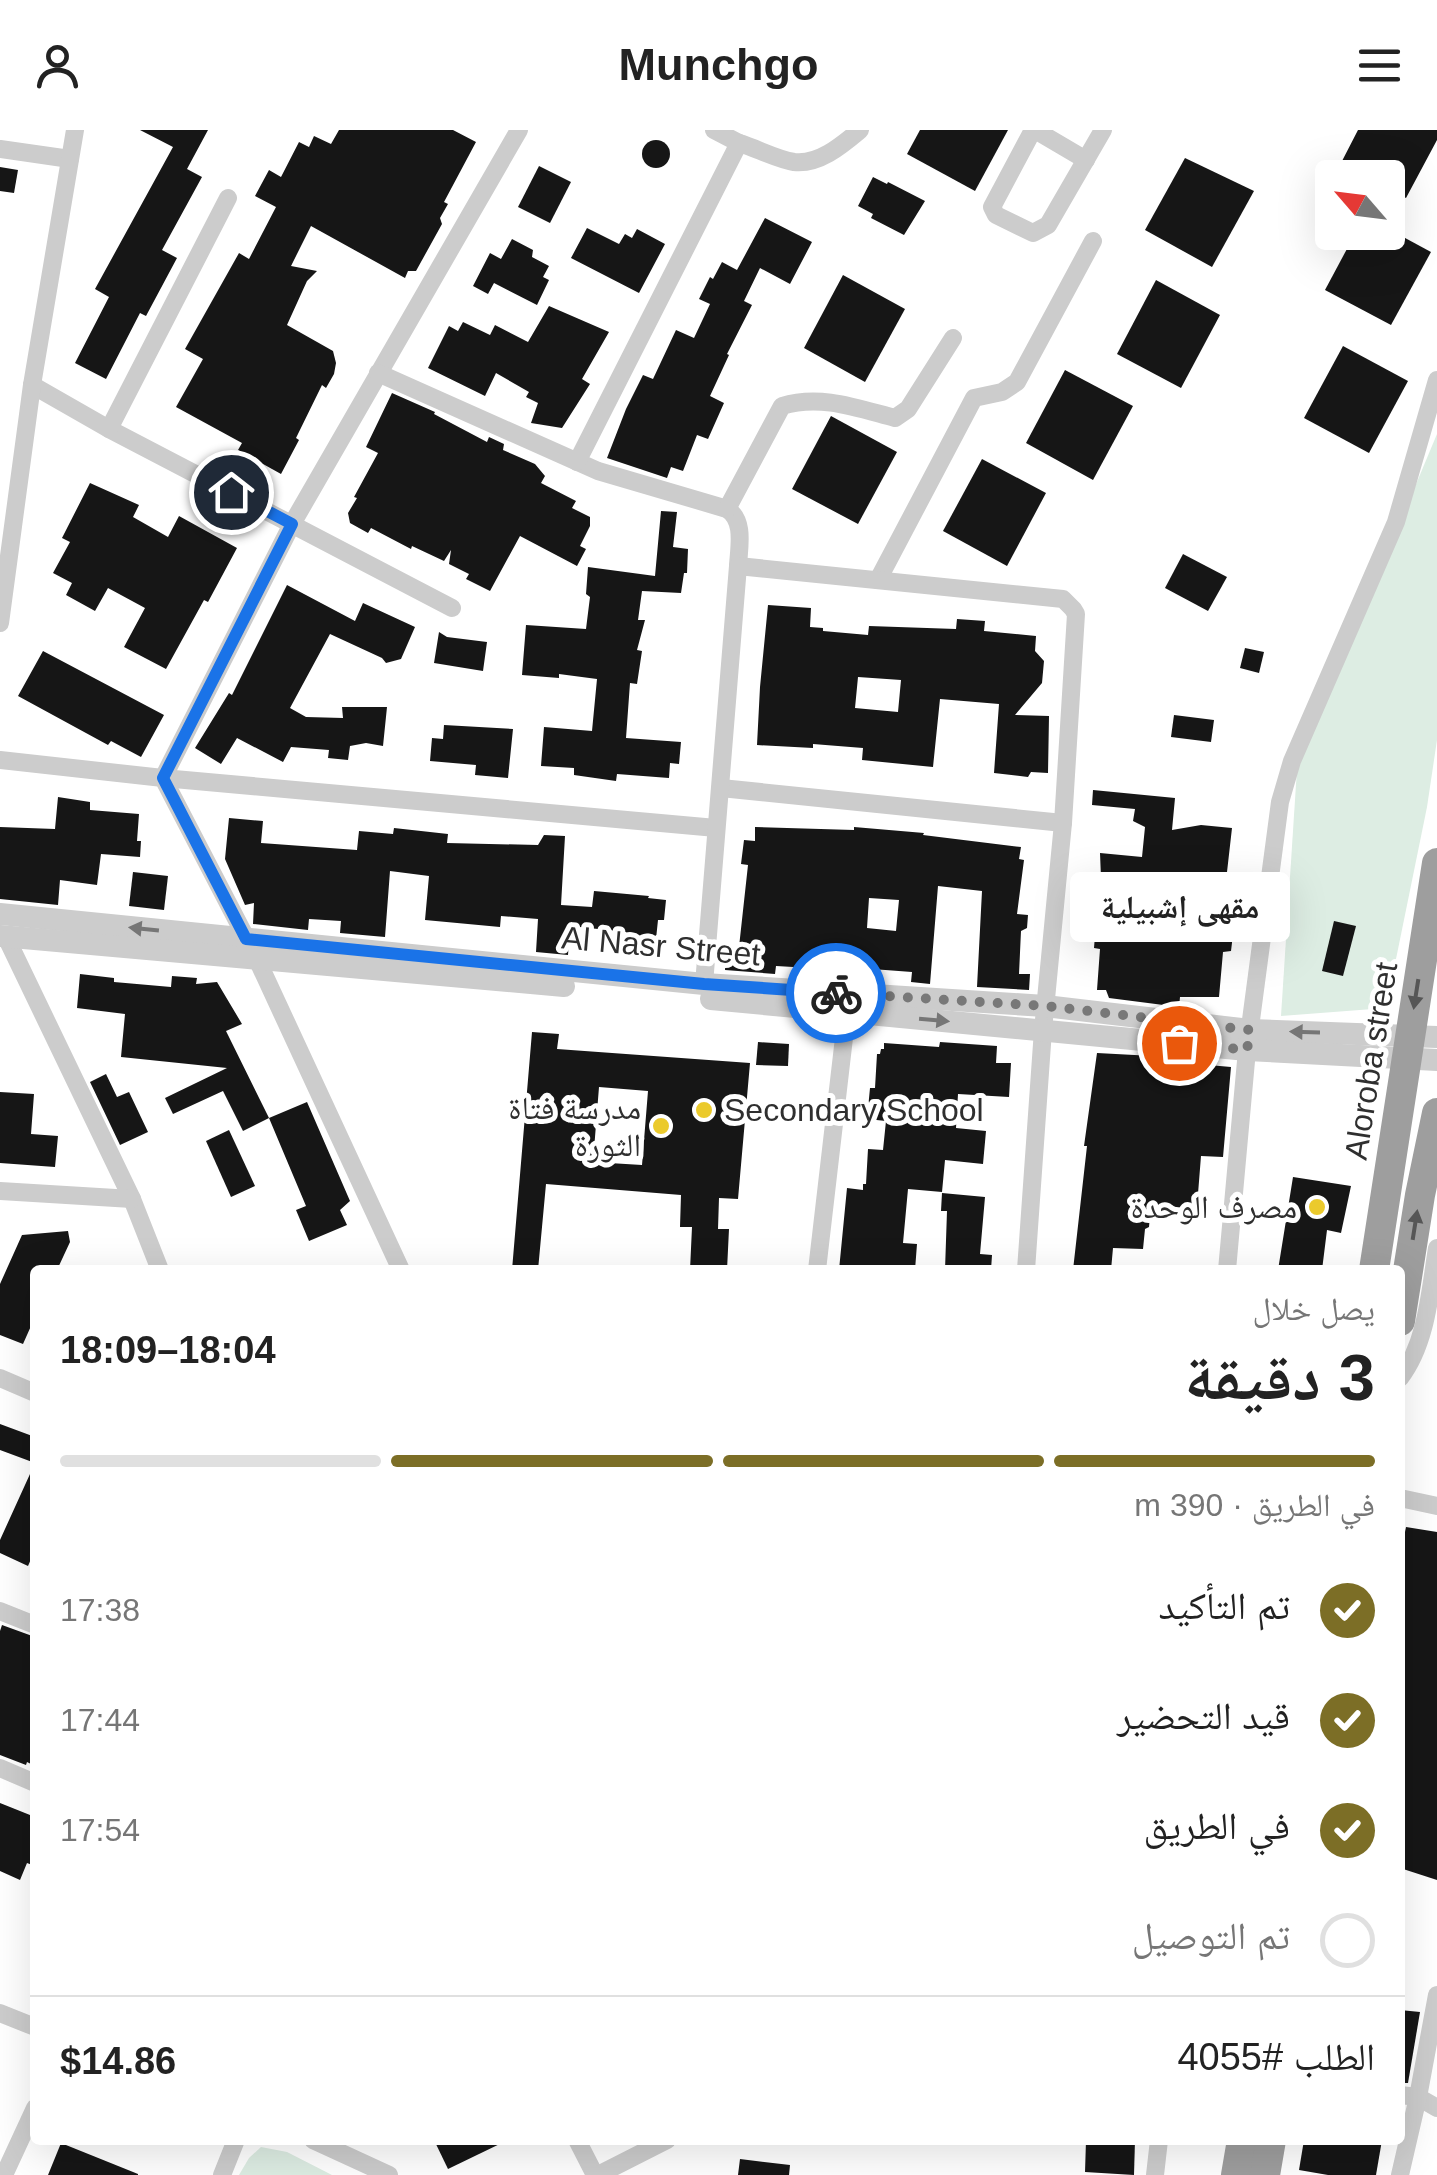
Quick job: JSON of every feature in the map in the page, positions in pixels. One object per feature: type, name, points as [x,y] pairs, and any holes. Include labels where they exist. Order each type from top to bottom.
[{"type":"highway","name":"Aloroba street","points":[[1375,1265],[1423,1047],[1437,863]]},
{"type":"highway","points":[[1405,1290],[1437,1113]]},
{"type":"highway","points":[[1236,2175],[1241,2145]]},
{"type":"highway","points":[[1265,2175],[1270,2145]]},
{"type":"street","points":[[0,623],[32,385],[75,130]]},
{"type":"street","points":[[163,778],[292,524],[518,130]]},
{"type":"street","points":[[714,130],[795,162],[822,158],[860,130]]},
{"type":"street","points":[[1086,160],[1034,130],[992,208],[996,215],[1033,233],[1040,231],[1048,225],[1086,160],[1103,130]]},
{"type":"street","points":[[576,462],[738,142]]},
{"type":"street","points":[[0,149],[70,159]]},
{"type":"street","points":[[109,428],[228,198]]},
{"type":"street","points":[[878,580],[974,398],[1002,392],[1017,382],[1093,240]]},
{"type":"street","points":[[727,509],[782,406],[800,400],[823,400],[895,418],[908,409],[953,338]]},
{"type":"street","points":[[378,373],[576,462],[736,514],[738,566],[704,984]]},
{"type":"street","points":[[1227,1265],[1248,1040],[1280,802],[1292,761],[1396,522],[1437,380]]},
{"type":"street","points":[[32,385],[452,608]]},
{"type":"street","points":[[738,566],[1063,599],[1074,608],[1063,823],[1026,1265]]},
{"type":"street","points":[[0,760],[716,828]]},
{"type":"street","points":[[163,778],[251,948],[399,1265]]},
{"type":"street","points":[[721,788],[1063,823]]},
{"type":"street","points":[[2,929],[132,1199],[158,1265]]},
{"type":"street","name":"Al Nasr Street","points":[[2,929],[704,984],[1248,1040],[1423,1047]]},
{"type":"street","name":"Al Nasr Street","points":[[251,948],[847,1012],[1044,1018]]},
{"type":"street","points":[[818,1265],[847,1012]]},
{"type":"street","points":[[0,1190],[132,1199]]},
{"type":"street","points":[[1405,1370],[1414,1356],[1427,1310],[1437,1248]]},
{"type":"street","points":[[0,1378],[30,1391]]},
{"type":"street","points":[[1405,1499],[1437,1506]]},
{"type":"street","points":[[0,1612],[30,1623]]},
{"type":"street","points":[[0,1768],[30,1781]]},
{"type":"street","points":[[1405,2131],[1409,2096],[1437,1994]]},
{"type":"street","points":[[0,2013],[30,2024]]},
{"type":"street","points":[[1409,2096],[1437,2108]]},
{"type":"street","points":[[4,2175],[30,2119]]},
{"type":"street","points":[[222,2175],[234,2145]]},
{"type":"street","points":[[325,2145],[389,2175]]},
{"type":"street","points":[[581,2145],[596,2175],[657,2145]]},
{"type":"street","points":[[1155,2175],[1158,2145]]},
{"type":"street","points":[[1400,2175],[1403,2145]]},
{"type":"shaded area","points":[[1437,434],[1437,740],[1386,1008],[1281,1016],[1297,769]]},
{"type":"shaded area","points":[[261,2147],[287,2152],[332,2175],[239,2175]]},
{"type":"building","points":[[140,130],[208,130],[187,169],[202,177],[162,250],[177,258],[146,316],[140,313],[106,379],[75,363],[109,297],[95,289],[173,147]]},
{"type":"building","points":[[339,130],[453,130],[476,142],[444,202],[448,204],[440,218],[442,224],[416,271],[408,271],[405,278],[311,226],[291,266],[317,271],[307,281],[287,325],[333,351],[336,363],[334,374],[326,388],[322,385],[281,474],[238,450],[242,443],[176,407],[203,359],[185,349],[239,253],[249,259],[276,207],[255,196],[269,170],[281,177],[299,142],[309,147],[314,136],[331,144]]},
{"type":"building","points":[[920,130],[1008,130],[975,191],[907,154]]},
{"type":"building","points":[[1358,130],[1437,130],[1437,140],[1406,198],[1405,160],[1343,160]]},
{"type":"building","points":[[656,140],[666,144],[670,154],[666,164],[656,168],[646,164],[642,154],[646,144]]},
{"type":"building","points":[[1185,158],[1254,191],[1212,267],[1145,230]]},
{"type":"building","points":[[539,166],[571,182],[550,223],[518,207]]},
{"type":"building","points":[[0,167],[18,170],[14,193],[0,191]]},
{"type":"building","points":[[873,177],[925,201],[904,235],[871,218],[873,214],[858,206]]},
{"type":"building","points":[[765,218],[812,242],[790,284],[760,268],[744,301],[752,305],[710,396],[724,403],[708,439],[697,435],[683,471],[671,467],[667,478],[607,458],[643,375],[653,379],[676,330],[694,338],[710,304],[699,299],[710,277],[713,279],[722,262],[737,270]]},
{"type":"building","points":[[587,228],[619,244],[625,234],[632,238],[637,229],[665,244],[639,293],[571,258]]},
{"type":"building","points":[[1405,238],[1431,252],[1391,325],[1325,290],[1346,250],[1405,250]]},
{"type":"building","points":[[512,239],[533,250],[532,257],[549,266],[543,277],[549,280],[537,305],[494,283],[488,294],[473,286],[490,253],[501,259]]},
{"type":"building","points":[[843,275],[905,309],[865,382],[804,348]]},
{"type":"building","points":[[1156,280],[1220,315],[1181,388],[1117,354]]},
{"type":"building","points":[[549,306],[609,332],[582,379],[590,384],[562,428],[531,423],[538,403],[526,397],[529,392],[496,373],[485,396],[428,368],[449,326],[458,331],[463,322],[490,335],[495,325],[528,342]]},
{"type":"building","points":[[1343,346],[1408,381],[1369,453],[1304,418]]},
{"type":"building","points":[[1065,370],[1133,406],[1093,480],[1026,443]]},
{"type":"building","points":[[392,393],[487,442],[489,437],[504,444],[503,450],[535,464],[545,476],[541,483],[576,501],[572,508],[590,517],[580,546],[586,549],[577,566],[520,536],[490,591],[466,579],[469,574],[449,564],[451,550],[444,561],[371,528],[368,533],[350,523],[348,513],[357,498],[354,497],[378,453],[366,447]]},
{"type":"building","points":[[831,416],[897,452],[858,524],[792,489]]},
{"type":"building","points":[[982,459],[1046,493],[1007,566],[943,531]]},
{"type":"building","points":[[90,483],[139,505],[133,517],[168,537],[179,516],[237,548],[166,669],[124,647],[145,608],[108,588],[95,611],[66,595],[72,583],[53,573],[70,542],[62,538]]},
{"type":"building","points":[[661,511],[677,512],[673,547],[688,549],[687,573],[681,593],[642,591],[638,620],[645,620],[637,650],[642,651],[637,684],[630,683],[626,738],[681,742],[679,764],[670,763],[669,778],[617,774],[616,781],[574,775],[574,768],[541,766],[544,727],[592,731],[597,679],[522,675],[526,625],[586,629],[588,567],[655,576]]},
{"type":"building","points":[[1183,554],[1227,577],[1208,611],[1165,588]]},
{"type":"building","points":[[287,585],[355,621],[363,603],[415,627],[401,659],[386,663],[330,634],[290,708],[306,717],[343,718],[342,707],[387,707],[383,746],[350,746],[348,760],[328,758],[329,750],[291,747],[283,762],[237,738],[221,764],[195,748],[229,693],[232,695]]},
{"type":"building","points":[[768,605],[811,608],[810,627],[823,631],[868,635],[869,626],[956,629],[957,619],[985,621],[984,631],[1036,636],[1035,651],[1044,661],[1042,683],[1015,715],[1049,716],[1048,773],[1031,772],[1028,777],[994,773],[999,704],[940,699],[933,767],[862,760],[863,748],[757,745]],"holes":[[[858,677],[901,680],[898,712],[855,708]]]},
{"type":"building","points":[[439,632],[447,637],[487,642],[483,671],[434,663]]},
{"type":"building","points":[[1245,648],[1264,652],[1259,673],[1240,668]]},
{"type":"building","points":[[43,651],[164,715],[141,757],[111,741],[108,745],[18,696]]},
{"type":"building","points":[[1174,715],[1214,720],[1211,742],[1171,737]]},
{"type":"building","points":[[444,725],[513,729],[508,778],[475,775],[476,765],[430,761],[432,738],[443,739]]},
{"type":"building","points":[[1093,790],[1175,798],[1172,830],[1201,825],[1232,828],[1227,872],[1232,872],[1230,897],[1242,897],[1241,918],[1235,918],[1231,951],[1223,952],[1219,997],[1180,997],[1179,1007],[1109,998],[1106,990],[1097,990],[1097,910],[1111,911],[1101,878],[1100,853],[1142,857],[1145,827],[1133,821],[1135,809],[1092,805]]},
{"type":"building","points":[[58,797],[90,802],[90,810],[139,814],[140,857],[101,854],[97,885],[60,880],[58,905],[0,899],[0,827],[55,829]]},
{"type":"building","points":[[229,818],[263,821],[261,843],[357,850],[359,831],[393,834],[394,828],[448,834],[447,843],[538,845],[544,835],[565,836],[561,905],[592,907],[594,891],[649,896],[666,900],[664,920],[658,920],[656,939],[650,938],[648,945],[630,944],[626,932],[570,926],[568,955],[536,952],[538,919],[501,916],[500,927],[425,920],[429,876],[390,871],[385,937],[340,933],[341,921],[309,919],[308,930],[253,924],[254,903],[245,905],[225,859]]},
{"type":"building","points":[[755,827],[854,827],[1021,847],[1019,859],[1024,860],[1017,914],[1028,915],[1027,928],[1021,931],[1019,974],[1030,974],[1029,990],[977,987],[982,891],[938,886],[930,984],[911,982],[912,972],[872,969],[871,980],[828,977],[828,969],[776,966],[775,974],[725,970],[726,946],[739,947],[748,865],[741,864],[744,840],[755,841]],"holes":[[[869,898],[899,900],[896,931],[867,928]]]},
{"type":"building","points":[[133,872],[168,876],[164,910],[129,906]]},
{"type":"building","points":[[1334,921],[1356,926],[1343,976],[1322,971]]},
{"type":"building","points":[[80,974],[114,978],[114,982],[171,987],[172,976],[197,978],[196,984],[217,982],[242,1024],[226,1031],[269,1118],[243,1131],[223,1091],[173,1114],[165,1098],[227,1068],[121,1057],[125,1014],[77,1008]]},
{"type":"building","points":[[532,1032],[559,1034],[557,1049],[750,1063],[738,1199],[719,1198],[718,1229],[729,1229],[727,1265],[690,1265],[692,1227],[680,1227],[681,1195],[546,1184],[538,1265],[512,1265]],"holes":[[[599,1087],[648,1091],[642,1165],[593,1162]]]},
{"type":"building","points":[[758,1042],[789,1044],[788,1066],[756,1065]]},
{"type":"building","points":[[940,1042],[997,1046],[996,1063],[1011,1063],[1009,1097],[958,1094],[956,1128],[986,1131],[983,1164],[945,1160],[942,1192],[908,1189],[903,1243],[917,1244],[915,1265],[839,1265],[847,1188],[863,1190],[868,1149],[883,1150],[886,1121],[867,1119],[870,1088],[875,1088],[877,1054],[884,1049],[884,1043],[939,1047]]},
{"type":"building","points":[[1097,1053],[1231,1067],[1223,1157],[1201,1156],[1196,1219],[1150,1215],[1143,1249],[1113,1248],[1111,1265],[1074,1265]]},
{"type":"building","points":[[106,1074],[117,1097],[129,1092],[148,1132],[120,1145],[90,1082]]},
{"type":"building","points":[[0,1092],[34,1094],[31,1134],[58,1136],[55,1167],[0,1163]]},
{"type":"building","points":[[307,1102],[350,1201],[340,1210],[347,1225],[309,1241],[296,1210],[306,1206],[269,1118]]},
{"type":"building","points":[[229,1130],[255,1186],[231,1197],[206,1141]]},
{"type":"building","name":"مصرف الوحدة","points":[[1293,1177],[1351,1186],[1341,1233],[1327,1230],[1323,1265],[1279,1265]]},
{"type":"building","points":[[942,1193],[985,1197],[980,1254],[992,1255],[991,1265],[945,1265],[947,1211],[941,1211]]},
{"type":"building","points":[[68,1231],[70,1242],[59,1265],[30,1265],[30,1328],[23,1344],[0,1335],[0,1284],[22,1235]]},
{"type":"building","points":[[0,1424],[30,1435],[30,1461],[0,1450]]},
{"type":"building","points":[[30,1474],[28,1566],[0,1553],[0,1540]]},
{"type":"building","points":[[1406,1527],[1437,1532],[1437,1880],[1405,1870]]},
{"type":"building","points":[[2,1625],[30,1635],[30,1764],[26,1765],[0,1755]]},
{"type":"building","points":[[0,1803],[30,1815],[30,1864],[27,1863],[20,1880],[0,1871]]},
{"type":"building","points":[[1405,2010],[1420,2012],[1405,2083]]},
{"type":"building","points":[[60,2145],[138,2174],[138,2175],[48,2175]]},
{"type":"building","points":[[436,2145],[498,2145],[448,2169]]},
{"type":"building","points":[[1086,2145],[1135,2145],[1134,2175],[1085,2172]]},
{"type":"building","points":[[1303,2145],[1381,2145],[1376,2175],[1328,2175],[1299,2170]]},
{"type":"building","points":[[740,2159],[790,2165],[789,2175],[738,2175]]},
{"type":"way so far","points":[[836,993],[1046,1006],[1250,1030],[1247,1050],[1179,1043]]},
{"type":"place","name":"مقهى إشبيلية","points":[[1179,1043]]},
{"type":"place","name":"Secondary School","points":[[704,1110]]},
{"type":"place","name":"مدرسة فتاة الثورة","points":[[661,1126]]},
{"type":"place","name":"مصرف الوحدة","points":[[1317,1207]]},
{"type":"route","points":[[231,492],[292,524],[163,778],[246,939],[704,984],[836,993]]}]
